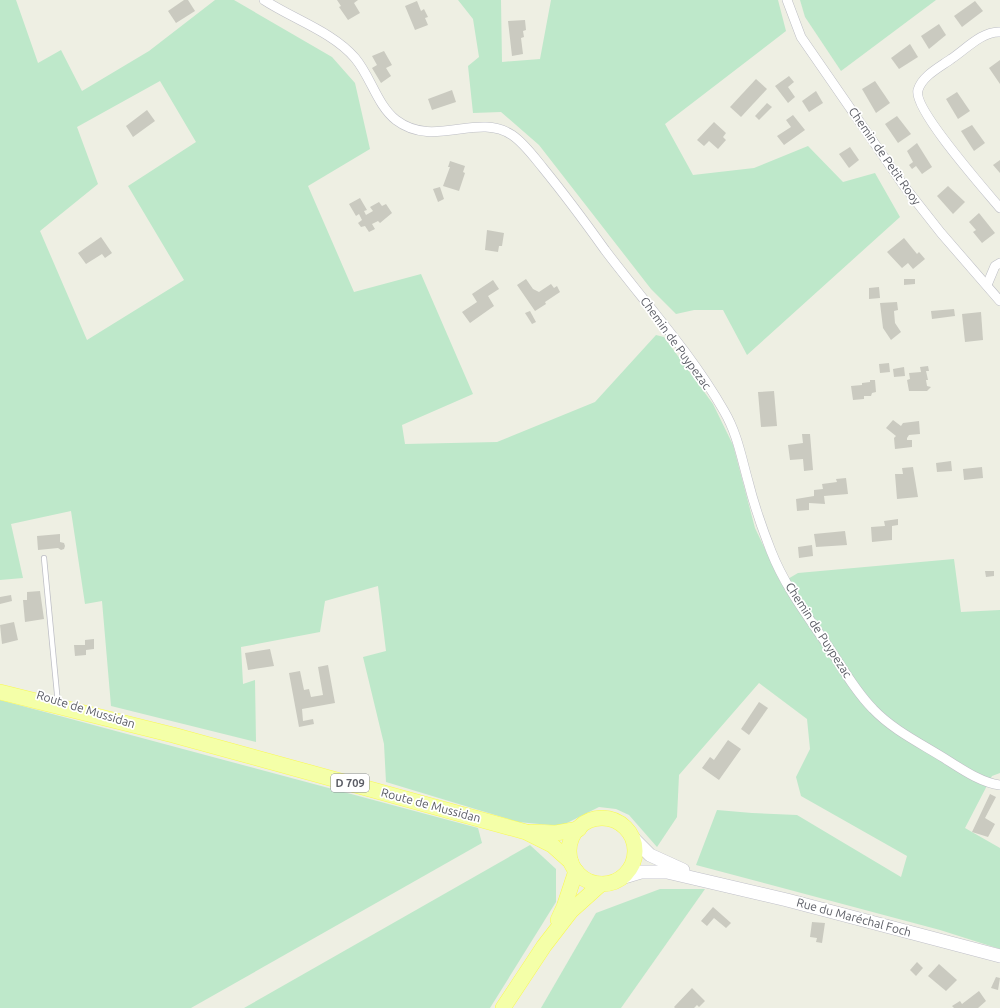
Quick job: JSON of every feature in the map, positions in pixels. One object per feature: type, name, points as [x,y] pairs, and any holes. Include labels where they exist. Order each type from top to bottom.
[{"type":"main road","name":"Route de Mussidan","points":[[0,683],[58,704]]},
{"type":"main road","name":"Route de Mussidan","points":[[0,692],[58,704],[526,832],[552,846],[573,867]]},
{"type":"main road","points":[[544,946],[564,907],[573,867],[570,843],[575,833],[583,824],[594,820],[605,819],[621,825],[632,837],[635,855],[628,872],[612,883],[601,884],[591,882],[582,878],[573,867]]},
{"type":"main road","name":"Route de Mussidan","points":[[526,832],[556,833],[579,829]]},
{"type":"main road","name":"Rue du Maréchal Foch","points":[[632,837],[650,855],[708,880]]},
{"type":"main road","name":"Rue du Maréchal Foch","points":[[621,878],[641,872],[666,872],[708,880],[1000,956]]},
{"type":"main road","points":[[503,1008],[544,946],[571,912],[601,884]]},
{"type":"street","name":"Chemin de Puypezac","points":[[264,0],[336,41],[355,57],[369,78],[381,102],[395,119],[415,130],[438,133],[473,127],[500,130],[510,134],[522,144],[572,204],[643,297],[724,411],[739,443],[758,516],[772,555],[795,598],[873,709],[894,727],[958,767],[993,784],[1000,785]]},
{"type":"street","name":"Chemin de Petit Rooy","points":[[787,0],[801,37],[904,186],[941,233],[1000,301]]},
{"type":"street","points":[[1000,32],[986,34],[927,76],[918,90],[918,101],[924,111],[1000,208]]},
{"type":"street","points":[[987,285],[995,266],[1000,262]]},
{"type":"lane","points":[[44,558],[58,704]]},
{"type":"green space","points":[[0,0],[16,0],[38,63],[61,50],[82,91],[149,51],[215,0],[234,0],[332,57],[355,83],[370,149],[308,186],[354,292],[421,274],[473,394],[402,425],[405,444],[497,442],[595,402],[656,335],[664,337],[713,404],[733,445],[755,528],[781,583],[798,573],[954,559],[961,612],[1000,610],[1000,773],[992,776],[965,828],[1000,848],[1000,949],[940,930],[696,865],[717,810],[797,815],[901,877],[907,856],[801,796],[796,777],[810,749],[807,719],[759,683],[679,775],[677,817],[657,847],[629,815],[616,809],[599,807],[561,826],[518,822],[386,782],[384,744],[363,657],[386,651],[378,586],[325,601],[320,632],[241,647],[243,684],[255,680],[256,742],[111,706],[102,601],[85,604],[71,511],[11,524],[23,578],[0,580]],"holes":[[[160,81],[196,142],[128,186],[184,280],[87,340],[40,231],[98,184],[77,127]]]},
{"type":"green space","points":[[458,0],[501,0],[502,62],[540,59],[551,0],[778,0],[786,31],[665,124],[693,175],[754,168],[808,146],[843,182],[875,173],[900,217],[747,355],[723,310],[694,310],[676,314],[651,289],[539,145],[501,112],[473,113],[468,66],[479,57],[473,19]]},
{"type":"green space","points":[[800,0],[936,0],[841,71],[805,17]]},
{"type":"green space","points":[[0,700],[478,828],[482,843],[191,1008],[0,1008]]},
{"type":"green space","points":[[530,845],[556,869],[556,902],[490,1008],[244,1008]]},
{"type":"green space","points":[[660,889],[705,889],[621,1008],[541,1008],[596,913]]},
{"type":"building","points":[[184,0],[188,0],[195,11],[176,23],[168,11]]},
{"type":"building","points":[[337,0],[358,0],[354,3],[360,13],[348,20],[339,7],[341,6]]},
{"type":"building","points":[[417,1],[421,11],[424,9],[428,17],[425,18],[428,25],[415,30],[405,6]]},
{"type":"building","points":[[975,1],[983,11],[962,27],[954,16]]},
{"type":"building","points":[[525,20],[526,30],[523,31],[524,37],[521,38],[523,54],[512,56],[508,21]]},
{"type":"building","points":[[939,24],[946,35],[929,49],[921,36]]},
{"type":"building","points":[[910,44],[918,57],[899,69],[891,58]]},
{"type":"building","points":[[384,51],[392,65],[386,68],[391,76],[381,83],[372,68],[377,65],[372,56]]},
{"type":"building","points":[[1000,60],[1000,84],[989,68]]},
{"type":"building","points":[[789,76],[794,82],[788,87],[795,97],[788,103],[775,86]]},
{"type":"building","points":[[756,79],[767,89],[741,117],[730,107]]},
{"type":"building","points":[[875,81],[890,103],[876,113],[862,89]]},
{"type":"building","points":[[452,90],[456,102],[432,110],[428,99]]},
{"type":"building","points":[[816,91],[823,103],[809,112],[802,101]]},
{"type":"building","points":[[957,92],[970,111],[958,119],[946,99]]},
{"type":"building","points":[[767,103],[772,107],[759,120],[755,116]]},
{"type":"building","points":[[147,110],[155,121],[133,137],[126,126]]},
{"type":"building","points":[[793,115],[805,130],[784,145],[777,136],[791,127],[786,120]]},
{"type":"building","points":[[897,116],[911,134],[898,143],[885,124]]},
{"type":"building","points":[[714,122],[726,133],[723,137],[726,140],[718,149],[709,141],[704,146],[697,140]]},
{"type":"building","points":[[972,125],[985,143],[974,151],[961,131]]},
{"type":"building","points":[[917,143],[932,167],[922,174],[916,166],[912,169],[909,165],[913,162],[907,151]]},
{"type":"building","points":[[850,147],[859,160],[849,168],[839,154]]},
{"type":"building","points":[[1000,160],[1000,173],[993,165]]},
{"type":"building","points":[[450,161],[465,166],[463,172],[465,173],[459,191],[443,186],[450,167],[448,167]]},
{"type":"building","points":[[948,186],[965,202],[953,214],[937,196]]},
{"type":"building","points":[[440,187],[444,199],[438,202],[433,189]]},
{"type":"building","points":[[360,198],[367,210],[364,211],[366,215],[373,211],[370,207],[379,202],[382,206],[386,204],[392,213],[380,223],[378,221],[372,224],[375,229],[369,232],[365,226],[361,227],[358,223],[362,220],[359,214],[356,216],[349,204]]},
{"type":"building","points":[[979,213],[995,233],[982,243],[973,232],[976,230],[969,222]]},
{"type":"building","points":[[487,230],[504,233],[502,246],[499,246],[498,252],[485,250]]},
{"type":"building","points":[[101,237],[112,253],[105,258],[102,254],[86,264],[78,253]]},
{"type":"building","points":[[904,238],[917,254],[919,252],[925,259],[913,269],[908,263],[902,268],[887,252]]},
{"type":"building","points":[[526,279],[533,289],[539,292],[551,284],[554,288],[557,286],[560,292],[535,311],[517,285]]},
{"type":"building","points":[[904,279],[915,279],[915,284],[904,285]]},
{"type":"building","points":[[493,280],[499,289],[488,296],[494,306],[470,323],[462,312],[477,302],[472,294]]},
{"type":"building","points":[[879,287],[880,298],[869,299],[869,288]]},
{"type":"building","points":[[897,302],[898,310],[894,311],[895,323],[901,332],[891,340],[883,328],[880,303]]},
{"type":"building","points":[[954,309],[955,316],[932,319],[931,311]]},
{"type":"building","points":[[530,311],[536,322],[532,324],[525,313]]},
{"type":"building","points":[[981,312],[983,340],[965,342],[962,314]]},
{"type":"building","points":[[889,363],[890,372],[880,373],[879,364]]},
{"type":"building","points":[[928,366],[929,371],[926,371],[928,380],[926,380],[927,386],[931,387],[927,391],[909,391],[907,380],[910,379],[909,373],[921,372],[920,367]]},
{"type":"building","points":[[904,367],[905,376],[894,377],[893,369]]},
{"type":"building","points":[[870,380],[875,380],[876,392],[872,393],[871,396],[864,396],[864,399],[853,400],[851,386],[862,385],[862,383],[870,382]]},
{"type":"building","points":[[774,391],[777,426],[761,427],[758,392]]},
{"type":"building","points":[[893,420],[901,426],[903,423],[919,421],[920,434],[909,435],[907,438],[907,440],[912,440],[912,447],[895,449],[894,438],[896,436],[886,428]]},
{"type":"building","points":[[802,434],[810,434],[813,470],[804,471],[803,459],[790,460],[788,445],[803,443]]},
{"type":"building","points":[[951,461],[952,471],[937,472],[936,463]]},
{"type":"building","points":[[913,467],[918,497],[897,499],[895,474],[903,474],[902,468]]},
{"type":"building","points":[[982,467],[983,478],[964,480],[963,469]]},
{"type":"building","points":[[846,478],[848,494],[824,496],[825,504],[809,503],[809,510],[797,511],[796,499],[814,496],[814,490],[823,489],[822,484],[837,482],[836,479]]},
{"type":"building","points":[[898,519],[898,525],[892,526],[892,540],[872,542],[871,527],[885,526],[884,521]]},
{"type":"building","points":[[845,531],[847,545],[816,547],[814,534]]},
{"type":"building","points":[[60,534],[60,542],[64,543],[64,549],[61,550],[58,548],[38,550],[37,536]]},
{"type":"building","points":[[812,545],[813,556],[799,558],[798,547]]},
{"type":"building","points":[[985,571],[994,571],[994,576],[986,577]]},
{"type":"building","points":[[40,591],[44,619],[25,622],[23,600],[27,600],[27,592]]},
{"type":"building","points":[[11,595],[12,601],[0,604],[0,597]]},
{"type":"building","points":[[14,622],[18,640],[2,644],[0,625]]},
{"type":"building","points":[[94,639],[94,649],[86,650],[86,655],[75,656],[74,645],[85,645],[85,640]]},
{"type":"building","points":[[270,649],[274,666],[248,670],[245,653]]},
{"type":"building","points":[[328,665],[335,703],[302,709],[303,721],[313,719],[314,724],[299,727],[289,673],[300,671],[304,690],[309,689],[311,697],[323,695],[318,667]]},
{"type":"building","points":[[759,702],[768,708],[749,735],[741,729]]},
{"type":"building","points":[[728,740],[741,749],[719,780],[702,768],[710,757],[714,760]]},
{"type":"building","points":[[990,794],[996,797],[985,818],[995,824],[988,837],[972,832]]},
{"type":"building","points":[[713,907],[731,923],[726,928],[714,918],[707,926],[701,921]]},
{"type":"building","points":[[812,922],[825,923],[822,943],[816,942],[817,938],[810,937]]},
{"type":"building","points":[[917,962],[923,968],[916,976],[910,970]]},
{"type":"building","points":[[939,964],[957,980],[946,991],[928,976]]},
{"type":"building","points":[[996,977],[1000,978],[998,990],[991,988]]},
{"type":"building","points":[[692,988],[705,1001],[699,1007],[697,1005],[694,1008],[675,1008],[674,1007]]},
{"type":"building","points":[[979,991],[986,1001],[978,1008],[954,1008],[952,1006],[960,1001],[962,1004]]}]
